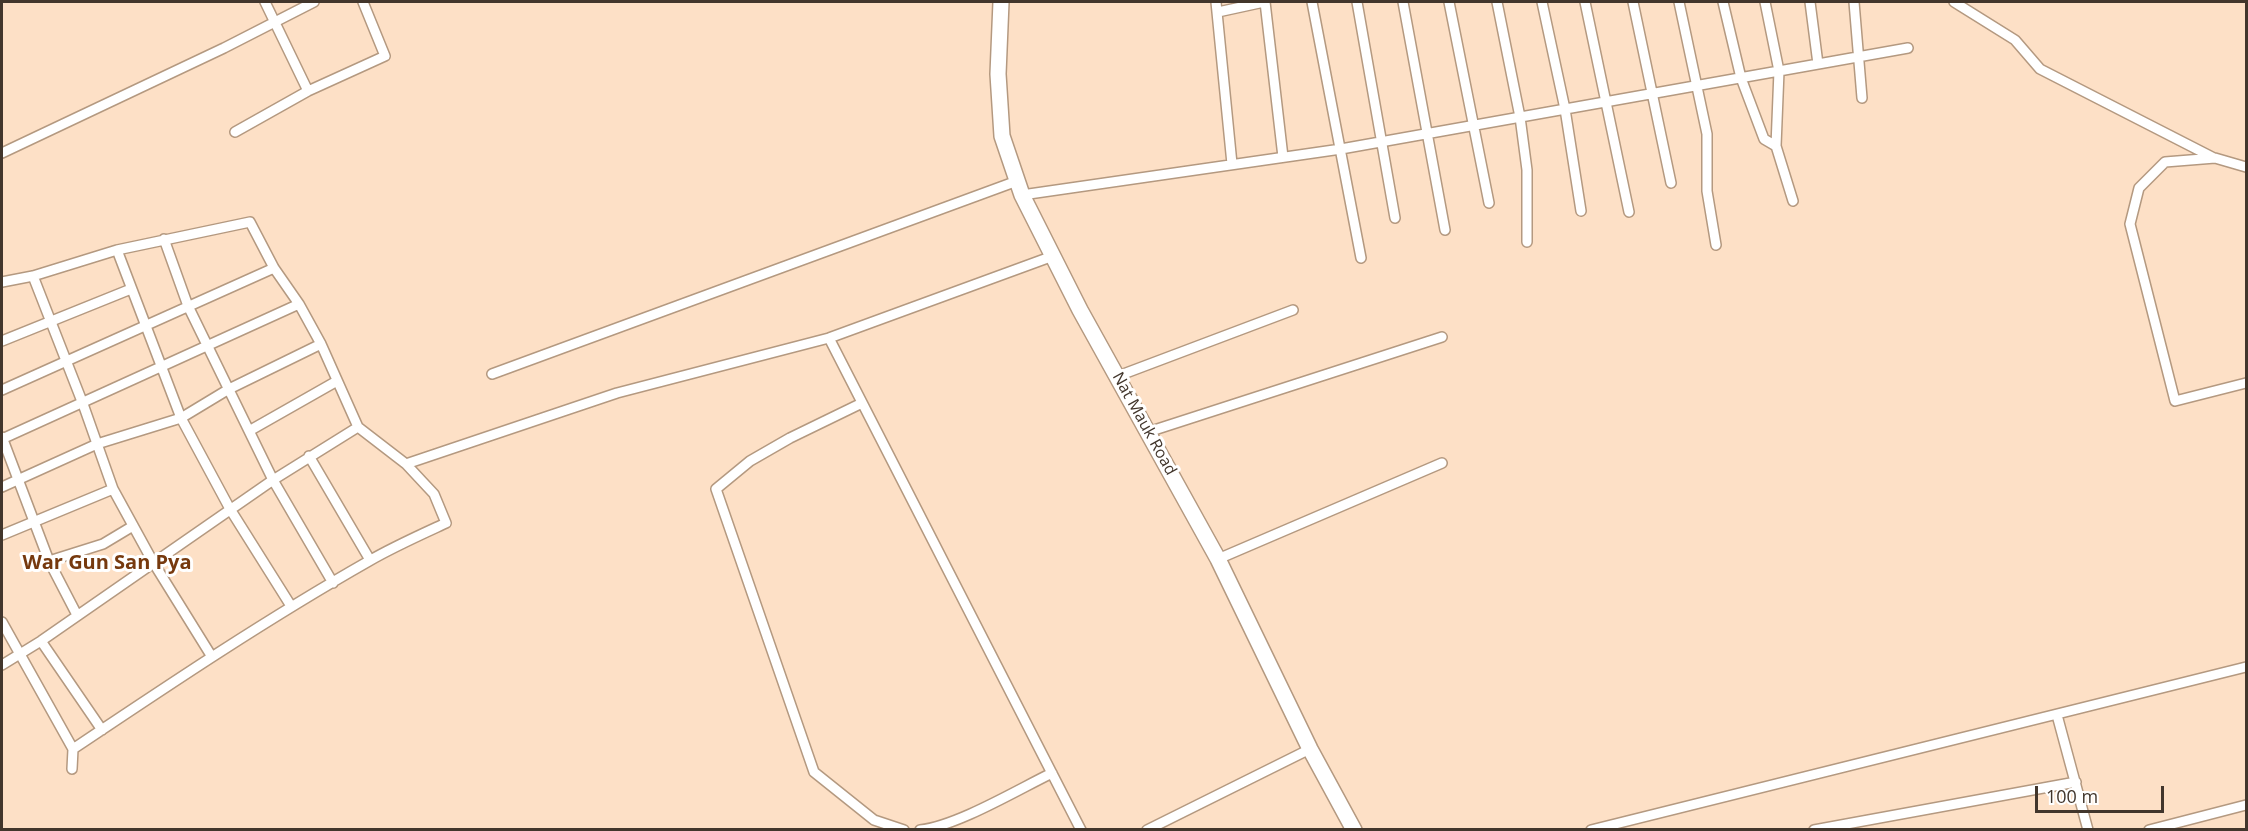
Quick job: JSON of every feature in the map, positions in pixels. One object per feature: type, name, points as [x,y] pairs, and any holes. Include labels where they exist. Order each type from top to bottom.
[{"type":"highway","name":"Nat Mauk Road","points":[[1001,2],[998,74],[1002,136],[1020,188],[1080,310],[1218,559],[1310,748],[1354,830]]},
{"type":"street","points":[[265,2],[308,91]]},
{"type":"street","points":[[2,153],[224,48],[315,2]]},
{"type":"street","points":[[235,132],[308,91],[385,56],[363,2]]},
{"type":"street","points":[[1232,164],[1217,7],[1265,2],[1283,157]]},
{"type":"street","points":[[1312,2],[1361,258]]},
{"type":"street","points":[[1357,2],[1395,218]]},
{"type":"street","points":[[1403,2],[1445,230]]},
{"type":"street","points":[[1449,2],[1489,203]]},
{"type":"street","points":[[1497,2],[1520,117],[1527,170],[1527,242]]},
{"type":"street","points":[[1542,2],[1565,109],[1581,212]]},
{"type":"street","points":[[1585,2],[1629,212]]},
{"type":"street","points":[[1633,2],[1654,93],[1671,183]]},
{"type":"street","points":[[1679,2],[1707,134],[1707,191],[1716,245]]},
{"type":"street","points":[[1723,2],[1741,78],[1764,139],[1776,146]]},
{"type":"street","points":[[1765,2],[1779,71],[1776,146],[1793,201]]},
{"type":"street","points":[[1810,2],[1818,64]]},
{"type":"street","points":[[1854,2],[1863,98]]},
{"type":"street","points":[[1954,2],[2016,40],[2040,69],[2215,158],[2247,167]]},
{"type":"street","points":[[492,374],[1020,188],[1341,149],[1908,48]]},
{"type":"street","points":[[2215,158],[2164,162],[2139,188],[2130,224],[2175,401],[2247,383]]},
{"type":"street","points":[[2,282],[33,276],[117,250],[250,222],[274,268],[299,304],[321,344],[358,428],[406,464],[434,494],[446,523],[370,560],[291,606],[73,749]]},
{"type":"street","points":[[164,239],[188,306],[273,480],[333,583]]},
{"type":"street","points":[[117,250],[181,418],[230,509],[291,606]]},
{"type":"street","points":[[406,464],[617,393],[829,338],[1053,256]]},
{"type":"street","points":[[2,390],[274,268]]},
{"type":"street","points":[[33,276],[83,404],[113,489],[153,562],[212,657]]},
{"type":"street","points":[[2,341],[131,289]]},
{"type":"street","points":[[77,615],[49,561],[2,439],[299,304]]},
{"type":"street","points":[[1118,376],[1293,310]]},
{"type":"street","points":[[1148,432],[1442,337]]},
{"type":"street","points":[[829,338],[1081,830]]},
{"type":"street","points":[[2,486],[97,444],[181,418],[229,389],[321,344]]},
{"type":"street","points":[[249,431],[338,381]]},
{"type":"street","points":[[862,403],[750,460],[716,489],[814,772],[874,820],[904,830]]},
{"type":"street","points":[[2,663],[41,641],[309,456],[358,428]]},
{"type":"street","points":[[309,456],[370,560]]},
{"type":"street","points":[[1218,559],[1442,463]]},
{"type":"street","points":[[2,535],[113,489]]},
{"type":"street","points":[[49,561],[103,544],[133,526]]},
{"type":"street","points":[[2,622],[73,749],[72,769]]},
{"type":"street","points":[[41,641],[102,730]]},
{"type":"street","points":[[1592,830],[2247,667]]},
{"type":"street","points":[[2057,715],[2088,830]]},
{"type":"street","points":[[1147,830],[1310,748]]},
{"type":"street","points":[[920,830],[929,829],[971,813],[1052,772]]},
{"type":"street","points":[[1814,830],[2076,783]]},
{"type":"street","points":[[2149,830],[2247,805]]},
{"type":"street","points":[[874,820],[877,830]]},
{"type":"district","name":"War Gun San Pya","points":[[107,563]]}]
